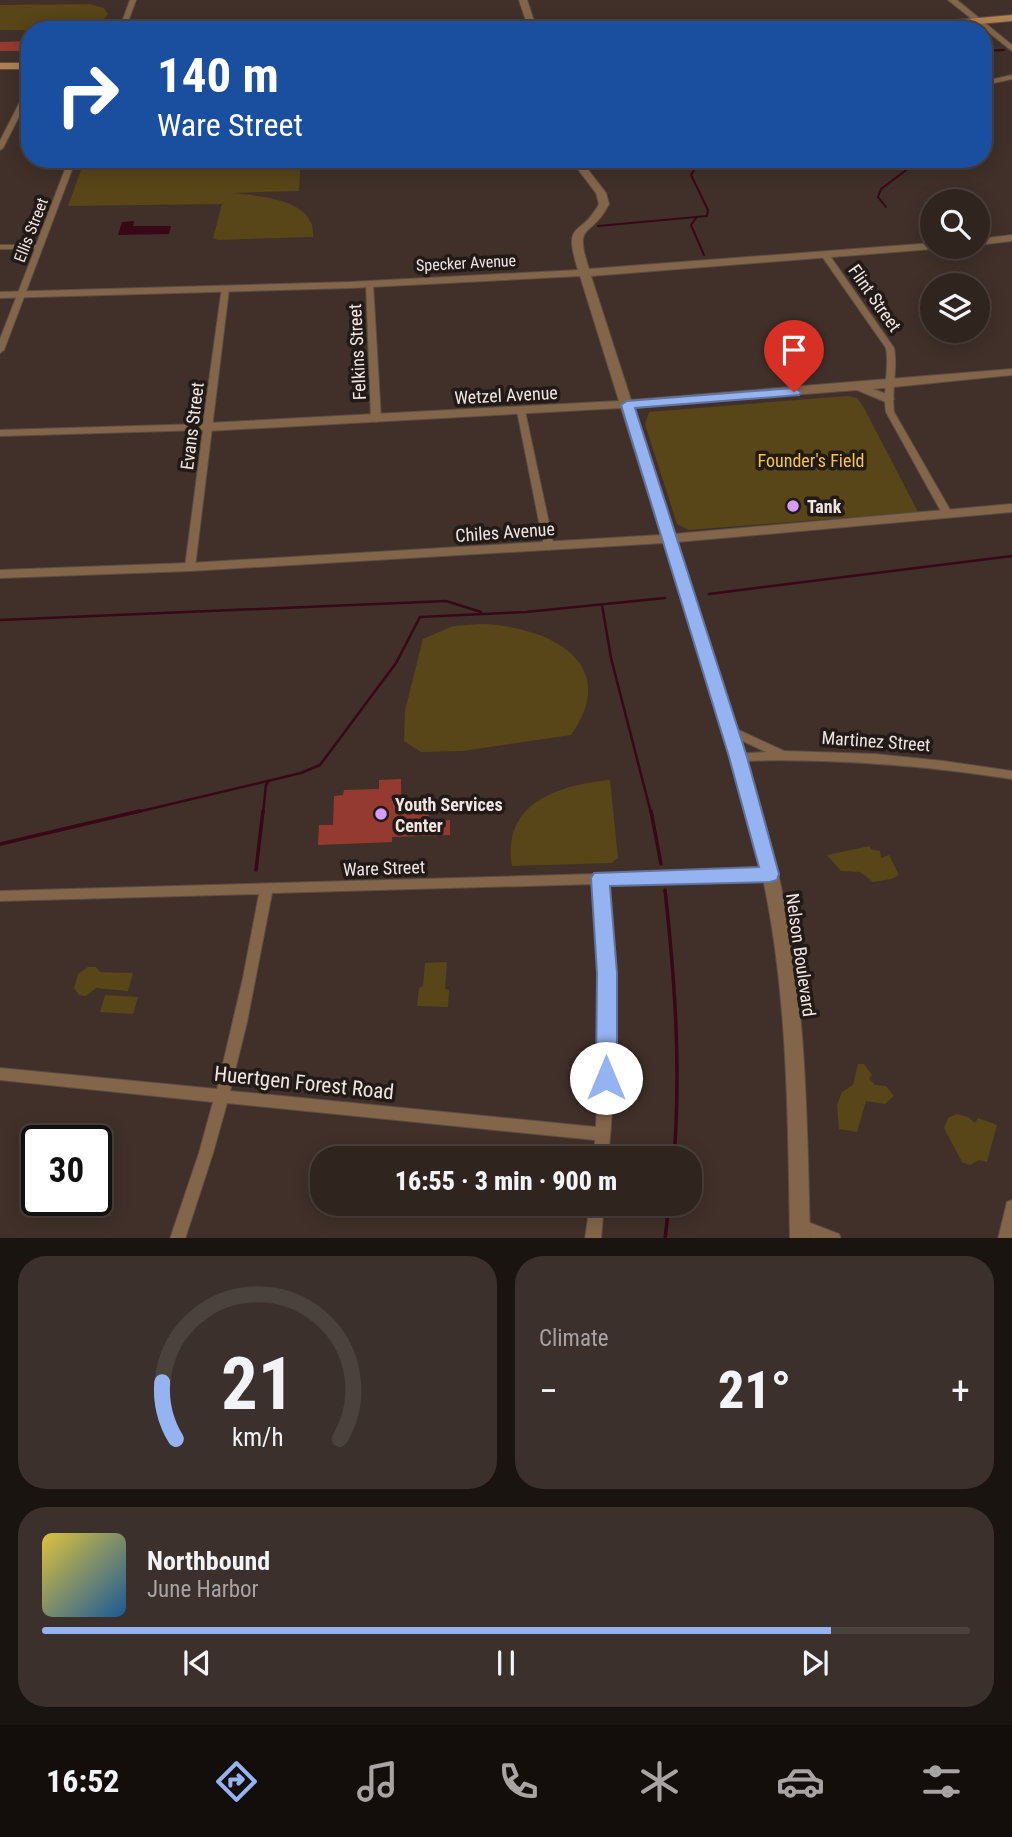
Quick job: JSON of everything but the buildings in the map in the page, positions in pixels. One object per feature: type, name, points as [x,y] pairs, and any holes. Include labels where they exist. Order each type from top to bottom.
[{"type":"main road","points":[[978,21],[1012,18]]},
{"type":"main road","points":[[0,66],[21,66]]},
{"type":"street","points":[[125,21],[133,0]]},
{"type":"street","points":[[523,0],[530,21]]},
{"type":"street","points":[[953,0],[978,21]]},
{"type":"street","points":[[992,33],[1012,49]]},
{"type":"street","points":[[992,82],[1012,77]]},
{"type":"street","points":[[0,148],[21,106]]},
{"type":"street","name":"Ellis Street","points":[[0,350],[70,168]]},
{"type":"street","points":[[579,168],[601,193],[604,204],[600,214],[583,227],[577,236],[576,246],[585,272]]},
{"type":"street","points":[[990,241],[1012,238]]},
{"type":"street","points":[[0,247],[39,247]]},
{"type":"street","name":"Specker Avenue","points":[[0,295],[369,284],[585,272],[920,247]]},
{"type":"street","name":"Flint Street","points":[[825,255],[890,348],[892,361],[888,399],[895,423],[948,515]]},
{"type":"street","name":"Nelson Boulevard","points":[[585,272],[730,730],[770,874],[793,1035],[799,1118],[800,1232]]},
{"type":"street","name":"Felkins Street","points":[[369,284],[376,419]]},
{"type":"street","name":"Evans Street","points":[[190,567],[225,289]]},
{"type":"street","name":"Wetzel Avenue","points":[[0,433],[208,427],[627,405],[1012,372]]},
{"type":"street","points":[[857,387],[872,390],[888,399]]},
{"type":"street","points":[[521,411],[550,547]]},
{"type":"street","name":"Chiles Avenue","points":[[0,574],[190,567],[550,547],[670,539],[1012,508]]},
{"type":"street","points":[[730,730],[785,755]]},
{"type":"street","name":"Martinez Street","points":[[738,757],[880,757],[1012,775]]},
{"type":"street","name":"Ware Street","points":[[0,896],[770,874]]},
{"type":"street","points":[[600,878],[607,984],[602,1146]]},
{"type":"street","points":[[177,1238],[224,1096],[266,889]]},
{"type":"street","name":"Huertgen Forest Road","points":[[0,1074],[603,1134]]},
{"type":"street","points":[[1005,1238],[1012,1207]]},
{"type":"street","points":[[593,1238],[596,1216]]},
{"type":"street","points":[[800,1232],[834,1238]]},
{"type":"green space","points":[[89,4],[104,8],[108,14],[100,21],[21,21],[21,30],[0,30],[0,5]]},
{"type":"green space","points":[[82,168],[300,168],[299,191],[233,193],[271,198],[296,207],[312,224],[313,237],[218,240],[213,238],[222,204],[68,206]]},
{"type":"green space","name":"Founder's Field","points":[[847,396],[857,398],[863,406],[918,512],[689,530],[677,524],[645,424],[649,412]]},
{"type":"green space","points":[[453,626],[506,626],[552,640],[570,652],[583,668],[588,687],[585,709],[571,735],[463,751],[421,752],[404,741],[405,711],[423,639]]},
{"type":"green space","points":[[610,780],[618,858],[612,863],[512,866],[511,844],[516,826],[525,812],[554,793]]},
{"type":"green space","points":[[870,846],[871,849],[880,851],[881,858],[889,855],[899,875],[873,882],[860,872],[841,871],[827,855]]},
{"type":"green space","points":[[447,962],[445,989],[449,990],[448,1007],[417,1006],[419,988],[423,986],[425,963]]},
{"type":"green space","points":[[88,967],[96,967],[100,972],[133,973],[128,991],[96,988],[86,996],[79,995],[74,988],[78,974]]},
{"type":"green space","points":[[105,995],[138,997],[133,1014],[100,1012]]},
{"type":"green space","points":[[858,1064],[864,1064],[875,1085],[886,1086],[894,1096],[885,1104],[866,1101],[857,1132],[839,1129],[837,1105],[842,1092],[853,1085]]},
{"type":"green space","points":[[957,1114],[968,1117],[975,1123],[978,1118],[997,1125],[987,1162],[979,1160],[970,1165],[962,1162],[944,1128],[948,1118]]},
{"type":"shaded area","points":[[134,221],[133,226],[171,226],[169,234],[118,235],[122,222]]},
{"type":"waterway","points":[[992,51],[1004,50]]},
{"type":"waterway","points":[[598,226],[707,216],[708,210],[691,175],[695,168]]},
{"type":"waterway","points":[[886,207],[878,197],[881,189],[909,168]]},
{"type":"waterway","points":[[696,218],[691,225],[704,255]]},
{"type":"waterway","points":[[709,594],[1012,556]]},
{"type":"waterway","points":[[133,813],[301,773],[320,765],[396,663],[420,617],[526,612],[665,598]]},
{"type":"waterway","points":[[0,620],[446,601],[481,612]]},
{"type":"waterway","points":[[602,605],[611,658],[651,813]]},
{"type":"waterway","points":[[263,813],[266,785],[269,781]]},
{"type":"waterway","points":[[0,844],[140,811]]},
{"type":"waterway","points":[[256,870],[263,811]]},
{"type":"waterway","points":[[651,811],[661,864]]},
{"type":"waterway","points":[[665,890],[676,1024],[675,1146]]},
{"type":"waterway","points":[[665,1238],[668,1216]]},
{"type":"place","name":"Tank","points":[[793,506]]},
{"type":"place","name":"Youth Services Center","points":[[381,814]]},
{"type":"route","points":[[606,1078],[607,973],[600,878],[770,874],[738,757],[627,405],[794,392]]}]
